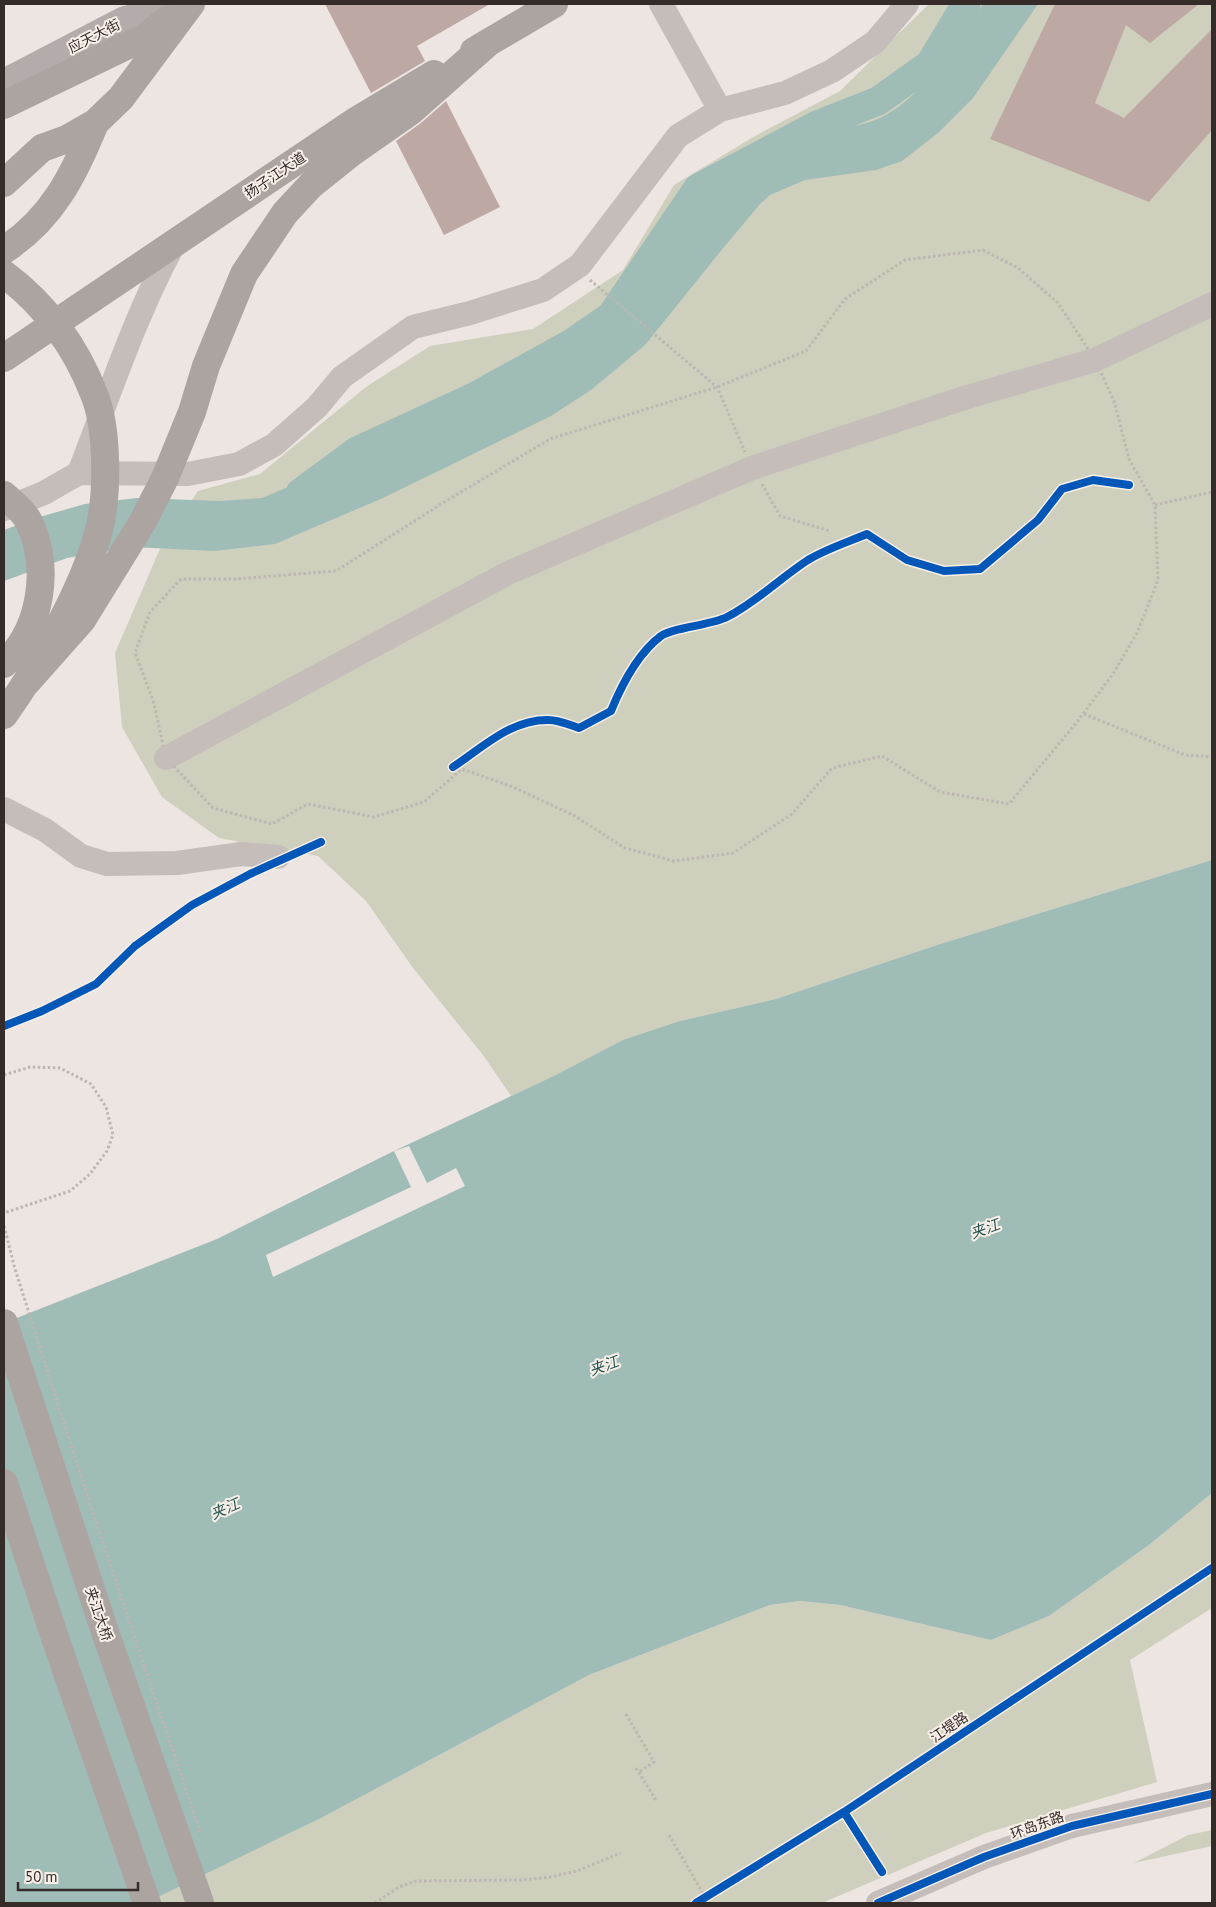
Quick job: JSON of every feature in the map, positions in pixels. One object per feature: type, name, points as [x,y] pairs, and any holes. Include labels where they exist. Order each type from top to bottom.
[{"type":"highway","points":[[4,105],[144,37],[191,4]]},
{"type":"highway","points":[[4,159],[42,148],[67,138],[95,123],[121,98],[191,4]]},
{"type":"highway","name":"扬子江大道","points":[[4,358],[354,122],[554,4]]},
{"type":"highway","points":[[4,715],[27,682],[82,620],[142,523],[165,478],[244,274],[285,213],[311,185],[351,153],[411,111],[488,42]]},
{"type":"highway","points":[[4,250],[33,227],[57,199],[77,167],[95,123]]},
{"type":"highway","points":[[4,183],[42,148]]},
{"type":"highway","points":[[4,274],[21,287],[48,314],[74,353],[95,395],[104,441],[105,480],[99,529],[82,579],[27,682]]},
{"type":"highway","points":[[4,495],[27,519],[35,540],[40,565],[36,612],[31,626],[16,650],[4,664]]},
{"type":"highway","name":"夹江大桥","points":[[4,1323],[103,1626],[200,1903]]},
{"type":"highway","points":[[4,1483],[85,1727],[147,1903]]},
{"type":"main road","name":"应天大街","points":[[4,83],[125,20],[191,4]]},
{"type":"street","points":[[661,4],[720,110]]},
{"type":"street","points":[[4,510],[44,492],[78,473],[188,474],[239,464],[274,445],[317,407],[342,377],[413,327],[470,313],[543,290],[580,265],[678,136],[720,110],[785,93],[832,71],[875,42],[907,4]]},
{"type":"street","points":[[78,473],[143,310],[175,242]]},
{"type":"street","points":[[166,758],[508,573],[752,468],[964,398],[1095,360],[1212,304]]},
{"type":"street","points":[[4,809],[45,830],[81,856],[107,864],[177,863],[241,854],[278,857]]},
{"type":"street","name":"环岛东路","points":[[878,1903],[984,1858],[1072,1826],[1212,1794]]},
{"type":"path","points":[[983,250],[1018,268],[1058,302],[1095,360],[1114,401],[1130,459],[1155,505],[1158,580],[1137,633],[1113,674],[1083,714],[1009,804],[940,792],[882,756],[832,768],[792,814],[733,853],[674,861],[625,848],[575,816],[513,787],[462,769],[424,802],[374,817],[308,804],[272,824],[213,808],[166,758],[153,700],[135,653],[150,612],[182,579],[235,579],[336,571],[446,501],[550,440],[717,387],[806,351],[845,299],[905,260],[983,250]]},
{"type":"path","points":[[592,283],[717,387],[752,468],[780,516],[830,532]]},
{"type":"path","points":[[1155,505],[1212,492]]},
{"type":"path","points":[[1083,714],[1184,755],[1212,757]]},
{"type":"path","points":[[4,1075],[30,1067],[60,1068],[91,1084],[106,1107],[114,1135],[107,1151],[90,1174],[70,1191],[4,1213]]},
{"type":"path","points":[[4,1226],[15,1269],[88,1498],[202,1839]]},
{"type":"path","points":[[626,1714],[654,1762],[639,1772]]},
{"type":"path","points":[[636,1768],[657,1802]]},
{"type":"path","points":[[669,1835],[705,1898]]},
{"type":"path","points":[[375,1903],[398,1887],[416,1881],[521,1880],[551,1877],[577,1871],[621,1853]]},
{"type":"path","points":[[696,1903],[714,1892]]},
{"type":"green space","points":[[929,4],[1212,4],[1212,860],[937,945],[776,999],[680,1021],[511,1096],[483,1055],[413,968],[366,901],[318,856],[219,838],[162,797],[122,727],[115,653],[163,542],[198,491],[260,474],[366,387],[430,346],[533,329],[623,270],[674,185],[755,136],[840,91]]},
{"type":"green space","points":[[1212,1493],[1212,1608],[1130,1660],[1157,1782],[986,1833],[822,1903],[146,1903],[323,1817],[589,1675],[770,1605],[800,1601],[840,1605],[991,1640],[1049,1616],[1149,1545]]},
{"type":"green space","points":[[1212,1830],[1212,1846],[1134,1863],[1188,1835]]},
{"type":"water","points":[[983,4],[1038,4],[973,98],[938,133],[902,161],[876,170],[805,180],[770,195],[760,204],[724,247],[645,345],[591,390],[551,416],[383,498],[275,544],[214,551],[132,547],[67,558],[4,581],[4,530],[36,518],[85,504],[137,498],[220,501],[262,498],[369,453],[532,373],[614,311],[728,170],[763,147],[792,133],[865,124],[890,113],[921,87],[936,70]]},
{"type":"water","name":"夹江","points":[[1212,860],[1212,1493],[1149,1545],[1049,1616],[991,1640],[840,1605],[800,1601],[770,1605],[589,1675],[323,1817],[146,1903],[4,1903],[4,1323],[217,1239],[394,1151],[554,1076],[623,1040],[680,1021],[776,999],[937,945]]},
{"type":"pier","points":[[409,1146],[427,1183],[456,1168],[465,1186],[273,1277],[266,1255],[411,1187],[394,1151]]},
{"type":"building","points":[[325,4],[490,4],[417,46],[425,61],[371,93]]},
{"type":"building","points":[[1055,4],[1199,4],[1150,43],[1126,25],[1095,103],[1124,118],[1212,29],[1212,130],[1149,202],[990,139]]},
{"type":"building","points":[[446,101],[500,207],[444,235],[396,141],[421,123]]},
{"type":"waterway","points":[[300,493],[357,451],[474,397],[572,343],[611,316],[698,188],[817,125],[878,101],[930,64],[966,4]]},
{"type":"cycle path","points":[[453,767],[498,736],[522,724],[553,720],[579,728],[611,711],[631,670],[652,643],[661,636],[727,617],[822,552],[867,534],[907,560],[944,571],[980,569],[1038,520],[1062,489],[1093,480],[1129,485]]},
{"type":"cycle path","points":[[4,1026],[42,1011],[96,984],[135,946],[192,905],[250,874],[321,842]]},
{"type":"cycle path","name":"江堤路","points":[[696,1903],[844,1812],[1212,1568]]},
{"type":"cycle path","points":[[878,1903],[984,1857],[1072,1826],[1212,1794]]},
{"type":"cycle path","points":[[844,1812],[882,1872]]}]
